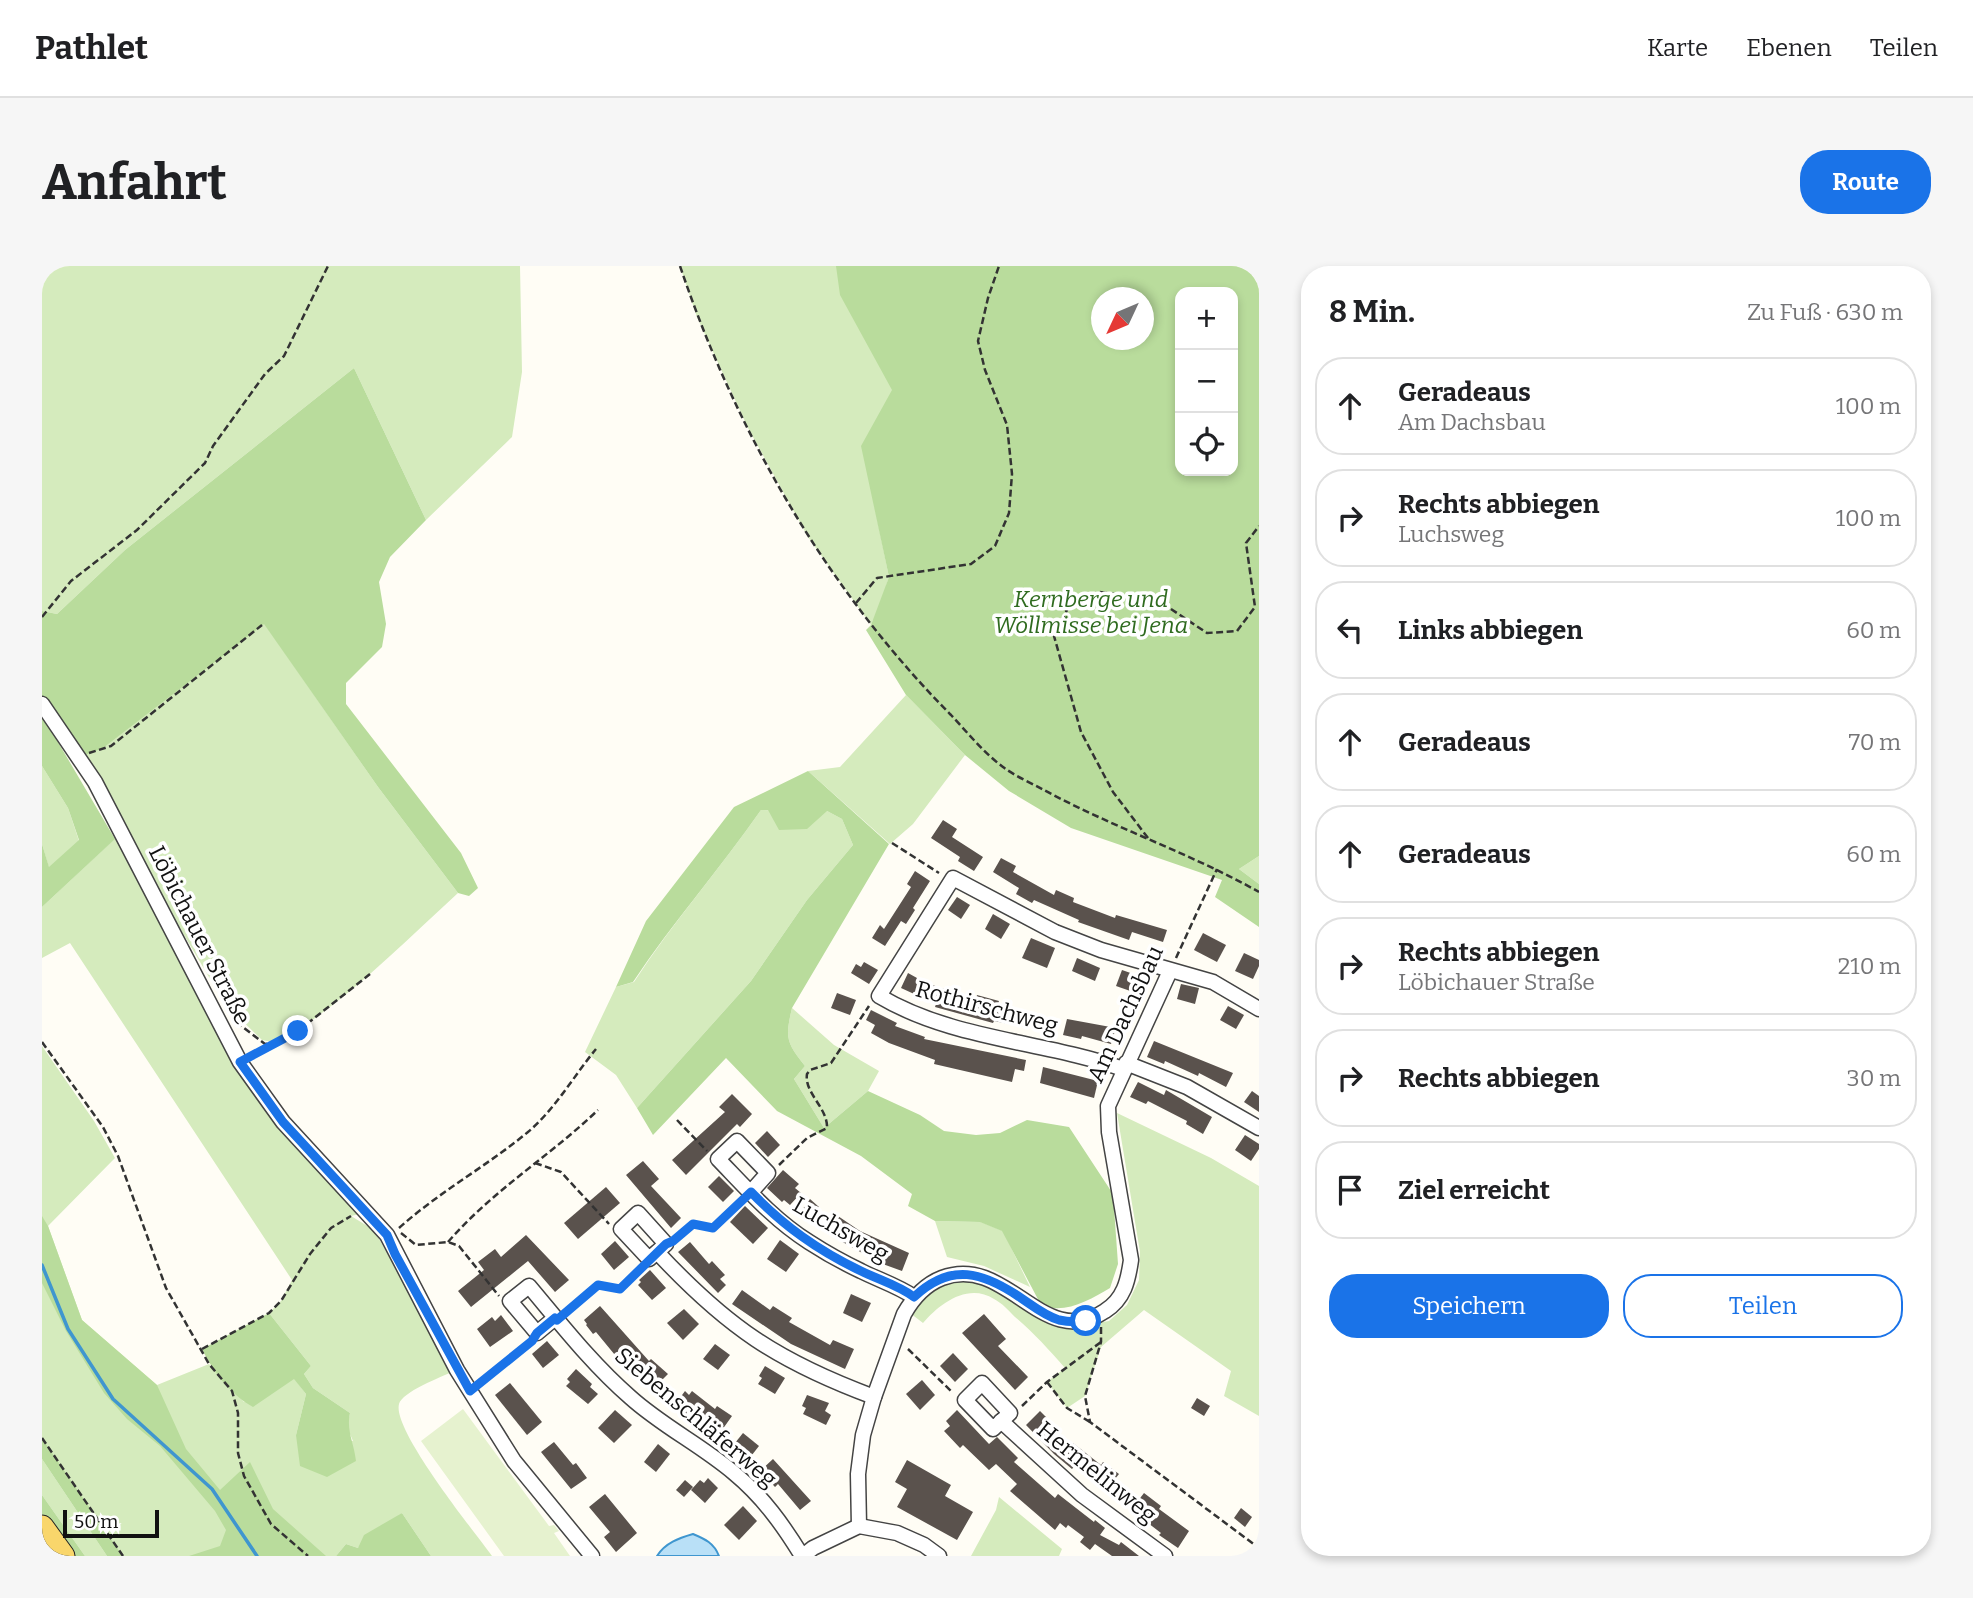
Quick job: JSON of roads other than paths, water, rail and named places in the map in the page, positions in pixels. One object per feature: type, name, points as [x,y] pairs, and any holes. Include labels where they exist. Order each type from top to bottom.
[{"type":"main road","points":[[42,1527],[63,1556]]},
{"type":"street","name":"Löbichauer Straße","points":[[42,704],[79,757],[128,844],[240,1062],[283,1122],[387,1235],[470,1391],[514,1461],[592,1556]]},
{"type":"street","name":"Rothirschweg","points":[[1170,971],[1101,950],[1055,932],[953,878],[879,996],[898,1007],[933,1020],[1125,1066],[1187,1087],[1259,1128]]},
{"type":"street","points":[[1170,971],[1213,982],[1259,1009]]},
{"type":"street","name":"Am Dachsbau","points":[[914,1297],[934,1281],[959,1274],[985,1277],[998,1282],[1056,1320],[1072,1322],[1086,1321],[1111,1307],[1122,1295],[1129,1280],[1130,1260],[1107,1117],[1108,1106],[1170,971]]},
{"type":"street","name":"Luchsweg","points":[[751,1192],[768,1173],[737,1141],[719,1159],[779,1221],[810,1242],[860,1270],[902,1288],[914,1297]]},
{"type":"street","points":[[657,1252],[638,1213],[621,1229],[657,1252],[694,1292],[723,1317],[758,1343],[819,1375],[874,1397]]},
{"type":"street","name":"Siebenschläferweg","points":[[556,1319],[537,1333],[510,1301],[529,1286],[581,1349],[629,1397],[733,1472],[752,1489],[769,1507],[802,1556]]},
{"type":"street","points":[[859,1527],[860,1454],[874,1397],[904,1314],[914,1297]]},
{"type":"street","name":"Hermelinweg","points":[[1005,1417],[993,1429],[965,1400],[982,1383],[1005,1417],[1082,1495],[1165,1556]]},
{"type":"street","points":[[802,1556],[813,1548],[859,1527],[897,1532],[924,1545],[939,1556]]},
{"type":"water","points":[[693,1534],[709,1542],[719,1556],[657,1556],[668,1544]]},
{"type":"waterway","points":[[42,1265],[68,1329],[113,1399],[212,1489],[257,1556]]},
{"type":"park label","name":"Kernberge und Wöllmisse bei Jena","points":[[1091,612]]}]
